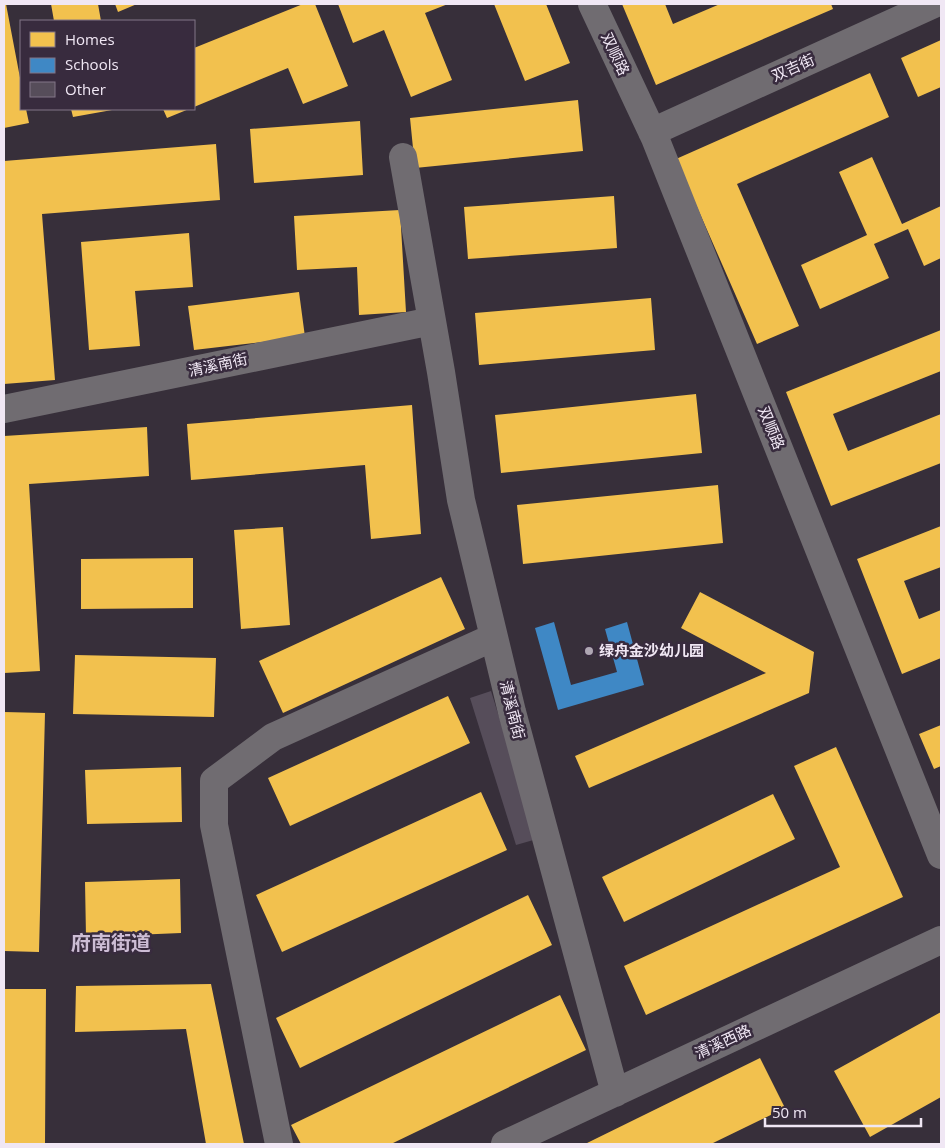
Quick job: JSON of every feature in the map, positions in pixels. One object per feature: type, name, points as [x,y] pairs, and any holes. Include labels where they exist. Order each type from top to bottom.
[{"type":"street","name":"双顺路","points":[[592,4],[652,132],[941,855]]},
{"type":"street","name":"双吉街","points":[[652,132],[934,4]]},
{"type":"street","name":"清溪南街","points":[[403,157],[461,500],[512,712],[615,1093]]},
{"type":"street","name":"清溪南街","points":[[4,409],[432,321]]},
{"type":"street","points":[[279,1144],[214,825],[214,781],[273,738],[494,637]]},
{"type":"street","name":"清溪西路","points":[[505,1144],[941,940]]},
{"type":"building: Homes","points":[[4,4],[6,4],[20,78],[20,110],[26,110],[29,123],[4,128]]},
{"type":"building: Homes","points":[[51,4],[98,4],[101,20],[54,20]]},
{"type":"building: Homes","points":[[115,4],[137,4],[118,12]]},
{"type":"building: Homes","points":[[303,4],[315,4],[348,86],[303,104],[288,68],[195,107],[195,48]]},
{"type":"building: Homes","points":[[338,4],[448,4],[425,13],[452,80],[411,97],[384,30],[353,43]]},
{"type":"building: Homes","points":[[494,4],[546,4],[570,63],[525,81]]},
{"type":"building: Homes","points":[[622,4],[665,4],[673,24],[720,4],[831,4],[833,9],[656,85]]},
{"type":"building: Homes","points":[[941,40],[941,87],[918,97],[901,58]]},
{"type":"building: Homes","points":[[870,73],[889,117],[737,184],[799,326],[757,344],[676,159]]},
{"type":"building: Homes","points":[[578,100],[583,151],[415,168],[410,118]]},
{"type":"building: Homes","points":[[71,110],[112,110],[73,117]]},
{"type":"building: Homes","points":[[163,110],[187,110],[167,118]]},
{"type":"building: Homes","points":[[360,121],[363,175],[254,183],[250,129]]},
{"type":"building: Homes","points":[[216,144],[220,200],[42,214],[55,380],[4,384],[4,161]]},
{"type":"building: Homes","points":[[872,157],[902,224],[941,206],[941,258],[924,266],[908,229],[874,244],[889,278],[820,309],[801,265],[867,235],[839,172]]},
{"type":"building: Homes","points":[[614,196],[617,248],[468,259],[464,207]]},
{"type":"building: Homes","points":[[400,210],[406,312],[359,315],[357,267],[297,270],[294,216]]},
{"type":"building: Homes","points":[[189,233],[193,287],[135,291],[140,346],[89,350],[81,242]]},
{"type":"building: Homes","points":[[299,292],[305,337],[194,350],[188,306]]},
{"type":"building: Homes","points":[[651,298],[655,350],[479,365],[475,313]]},
{"type":"building: Homes","points":[[941,330],[941,371],[833,414],[848,451],[941,414],[941,463],[831,506],[786,392]]},
{"type":"building: Homes","points":[[696,394],[702,453],[501,473],[495,415]]},
{"type":"building: Homes","points":[[412,405],[421,534],[371,539],[365,465],[191,480],[187,424]]},
{"type":"building: Homes","points":[[147,427],[149,476],[29,484],[40,671],[4,673],[4,436]]},
{"type":"building: Homes","points":[[718,485],[723,543],[523,564],[517,505]]},
{"type":"building: Homes","points":[[941,526],[941,567],[904,581],[919,619],[941,610],[941,658],[902,674],[857,559]]},
{"type":"building: Homes","points":[[283,527],[290,625],[241,629],[234,530]]},
{"type":"building: Homes","points":[[193,558],[193,608],[81,609],[81,559]]},
{"type":"building: Homes","points":[[441,577],[465,629],[283,713],[259,661]]},
{"type":"building: Homes","points":[[700,592],[814,652],[809,693],[589,788],[575,756],[766,673],[681,628]]},
{"type":"building: Homes","points":[[75,655],[216,658],[214,717],[73,714]]},
{"type":"building: Homes","points":[[448,696],[470,743],[290,826],[268,778]]},
{"type":"building: Homes","points":[[4,712],[45,713],[39,952],[4,951]]},
{"type":"building: Homes","points":[[941,725],[941,766],[934,769],[919,734]]},
{"type":"building: Homes","points":[[836,747],[903,897],[646,1015],[624,966],[840,867],[794,766]]},
{"type":"building: Homes","points":[[181,767],[182,822],[87,824],[85,770]]},
{"type":"building: Homes","points":[[481,792],[507,850],[282,952],[256,895]]},
{"type":"building: Homes","points":[[773,794],[795,839],[624,922],[602,877]]},
{"type":"building: Homes","points":[[180,879],[181,933],[86,937],[85,882]]},
{"type":"building: Homes","points":[[528,895],[552,945],[300,1068],[276,1018]]},
{"type":"building: Homes","points":[[211,984],[244,1144],[206,1144],[186,1029],[75,1032],[76,986]]},
{"type":"building: Homes","points":[[4,989],[46,989],[45,1144],[4,1144]]},
{"type":"building: Homes","points":[[560,995],[586,1050],[391,1144],[301,1144],[291,1125]]},
{"type":"building: Homes","points":[[941,1012],[941,1097],[870,1137],[834,1071]]},
{"type":"building: Homes","points":[[760,1058],[785,1108],[711,1144],[585,1144]]},
{"type":"building: Schools","points":[[554,622],[571,685],[617,672],[605,629],[627,622],[644,685],[558,710],[535,628]]},
{"type":"building: Other","points":[[491,691],[537,839],[516,845],[470,698]]},
{"type":"place","name":"绿舟金沙幼儿园","points":[[589,651]]},
{"type":"district","name":"府南街道","points":[[111,943]]}]
